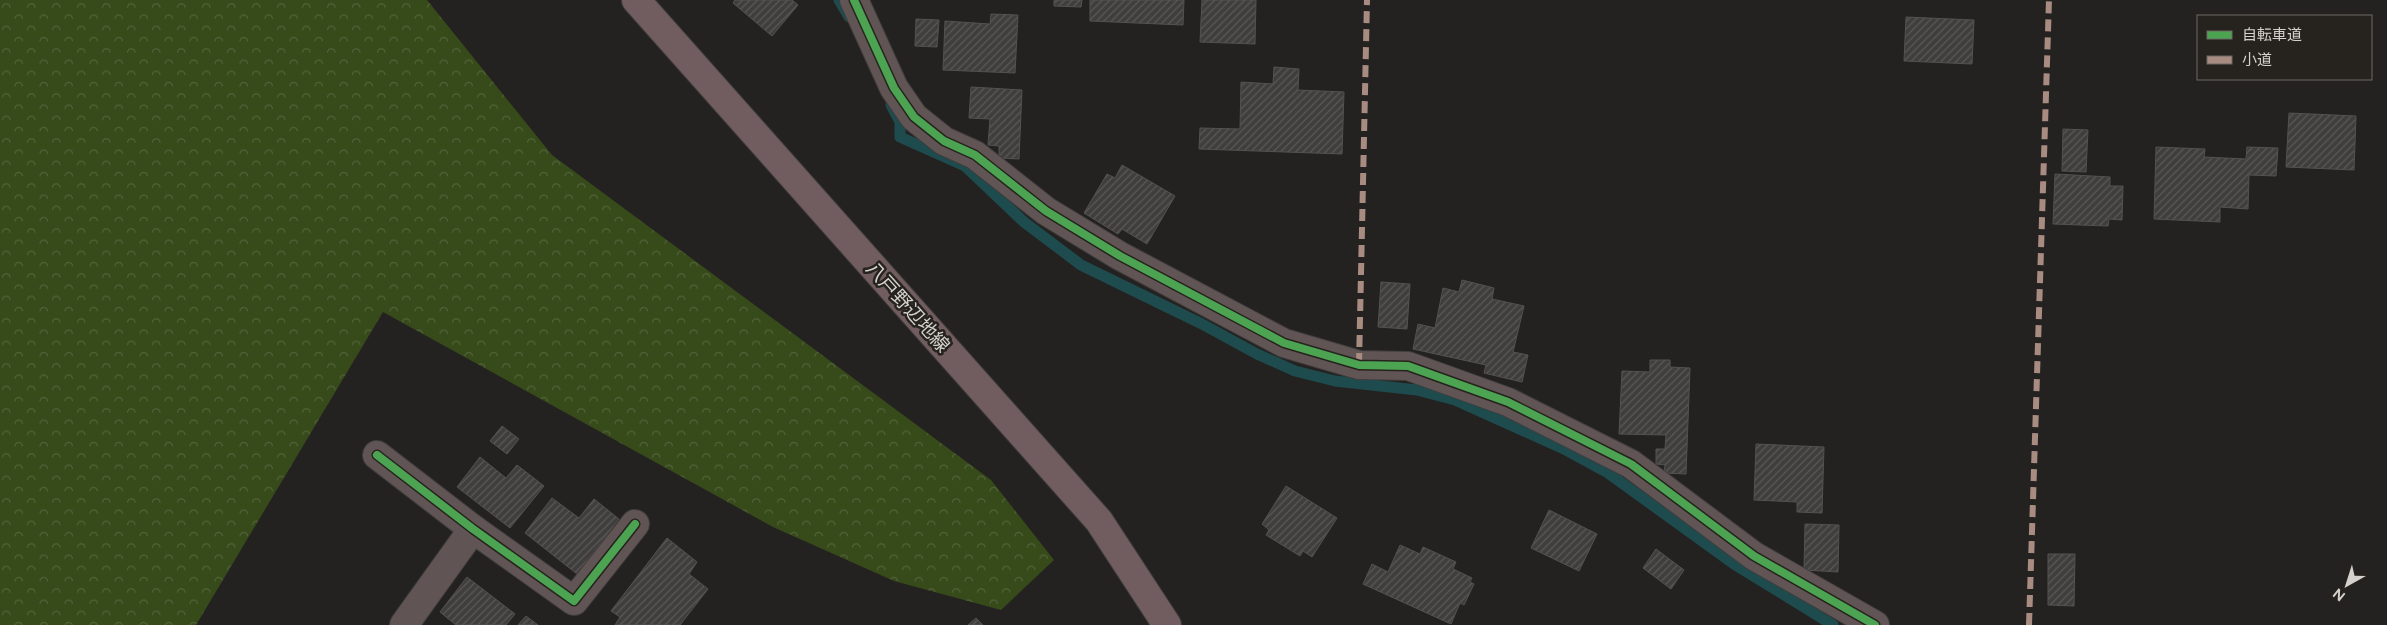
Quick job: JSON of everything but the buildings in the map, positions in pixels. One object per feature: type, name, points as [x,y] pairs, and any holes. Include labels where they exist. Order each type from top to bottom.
[{"type":"main road","name":"八戸野辺地線","points":[[636,0],[1099,521],[1167,625]]},
{"type":"street","points":[[854,0],[894,88],[914,117],[944,140],[975,155],[1054,216],[1120,256],[1284,342],[1359,366],[1408,366],[1508,402],[1631,464],[1754,556],[1876,625]]},
{"type":"street","points":[[377,455],[473,529],[574,601],[635,524]]},
{"type":"street","points":[[404,625],[473,529]]},
{"type":"green space","points":[[0,0],[427,0],[552,155],[991,480],[1054,560],[1001,610],[894,581],[773,527],[383,312],[196,625],[0,625]]},
{"type":"waterway","points":[[839,0],[849,17]]},
{"type":"waterway","points":[[891,105],[900,122],[900,137],[965,166],[1024,222],[1081,265],[1202,324],[1257,354],[1295,371],[1335,381],[1417,390],[1455,400],[1564,449],[1608,473],[1734,564],[1833,625]]},
{"type":"marked path","points":[[1359,365],[1367,0]]},
{"type":"marked path","points":[[2029,625],[2049,0]]},
{"type":"cycle path","points":[[854,0],[894,88],[914,117],[944,141],[975,155],[1046,211],[1120,256],[1284,343],[1359,365],[1408,366],[1508,402],[1631,464],[1754,556],[1875,625]]},
{"type":"cycle path","points":[[377,455],[473,529],[574,601],[635,524]]}]
